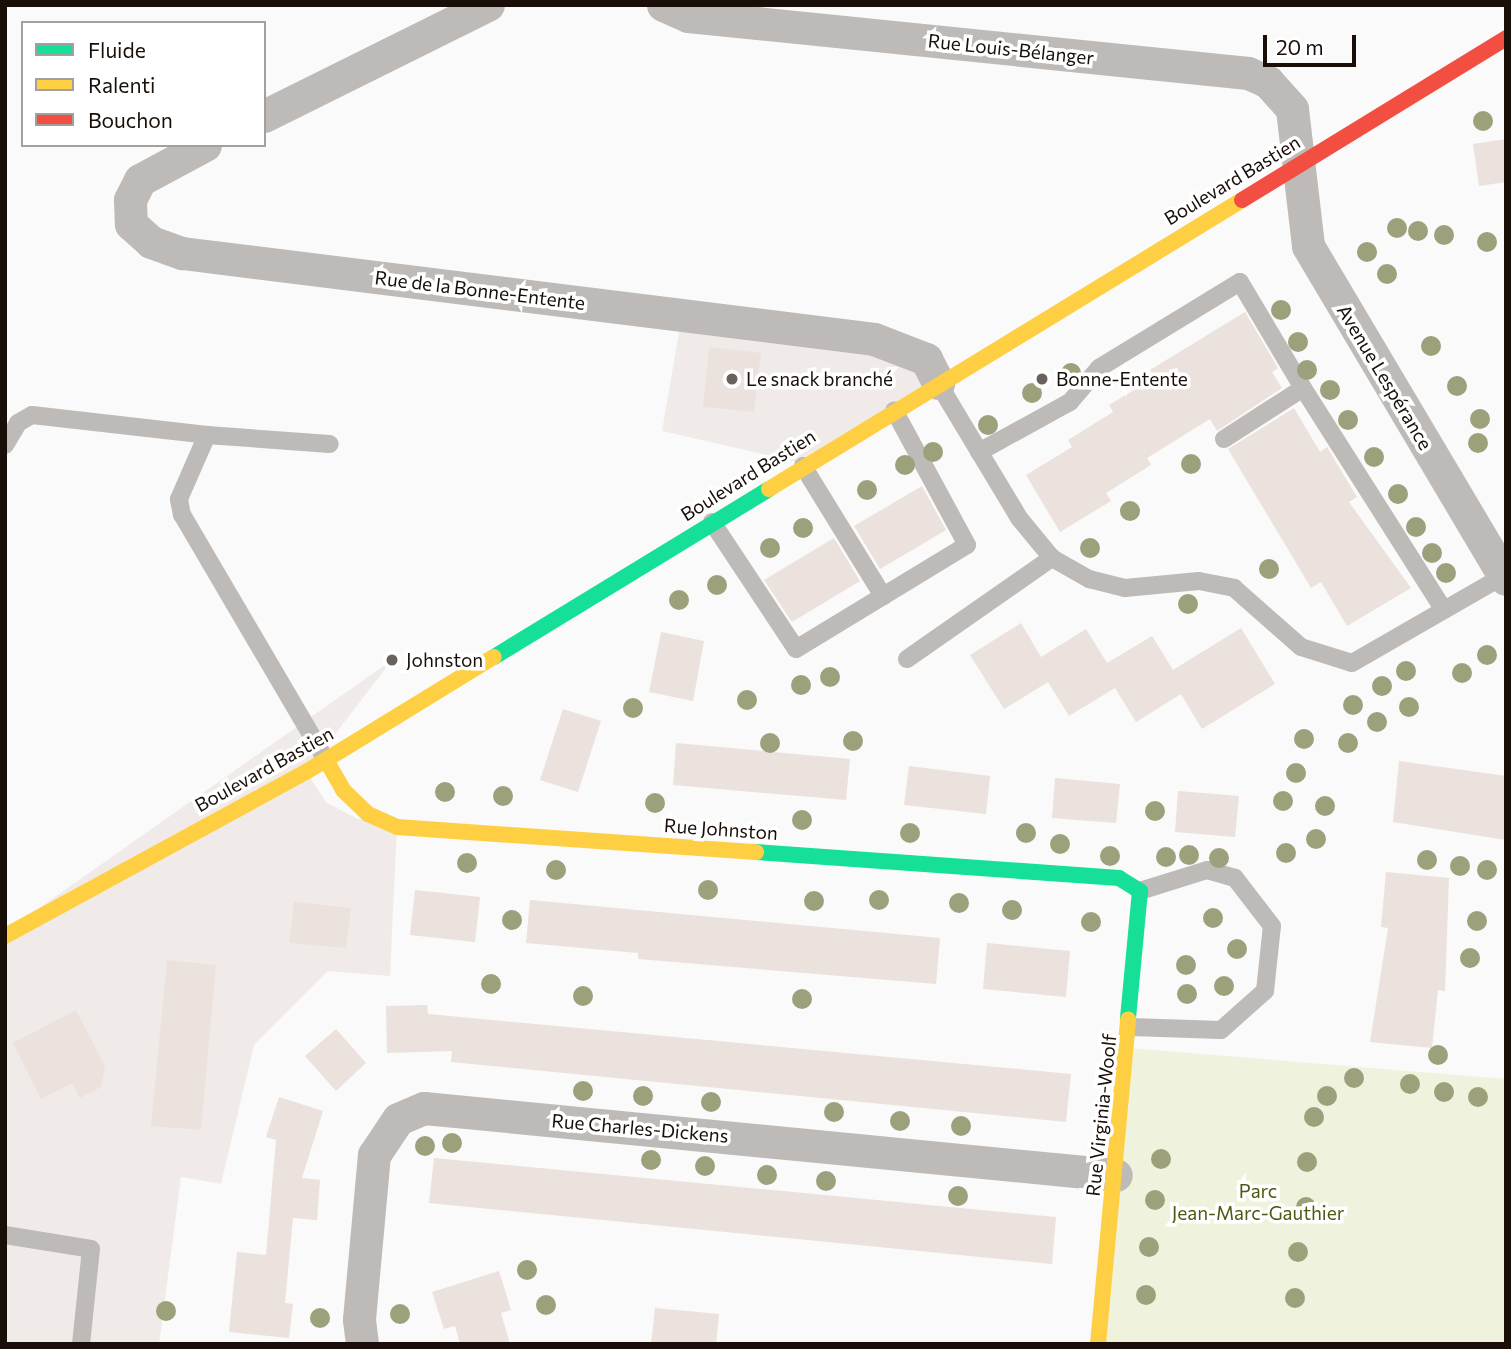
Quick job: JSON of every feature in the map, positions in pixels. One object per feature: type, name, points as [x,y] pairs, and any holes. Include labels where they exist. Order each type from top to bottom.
[{"type":"main road","name":"Boulevard Bastien","points":[[5,936],[326,760],[938,383],[1506,38]]},
{"type":"main road","name":"Rue Johnston","points":[[326,760],[343,790],[368,814],[397,827],[1119,878],[1140,891]]},
{"type":"main road","name":"Rue Virginia-Woolf","points":[[1098,1344],[1131,1027],[1140,891]]},
{"type":"street","points":[[266,115],[488,5]]},
{"type":"street","name":"Rue Louis-Bélanger","points":[[663,5],[688,16],[1248,73],[1268,82],[1292,109],[1301,163]]},
{"type":"street","name":"Rue de la Bonne-Entente","points":[[201,147],[140,180],[130,201],[131,224],[150,242],[182,253],[874,339],[926,359],[938,383]]},
{"type":"street","name":"Avenue Lespérance","points":[[1301,163],[1308,246],[1504,578]]},
{"type":"street","name":"Rue Charles-Dickens","points":[[362,1344],[359,1319],[374,1155],[398,1119],[424,1108],[1116,1175]]},
{"type":"lane","points":[[979,452],[1070,402],[1100,368],[1240,282],[1303,388],[1444,610]]},
{"type":"lane","points":[[938,383],[1019,518],[1052,558],[1089,579],[1125,588],[1199,580],[1234,588],[1301,647],[1352,663],[1504,578]]},
{"type":"lane","points":[[1224,439],[1303,388]]},
{"type":"lane","points":[[712,522],[796,649],[967,545],[894,411]]},
{"type":"lane","points":[[5,444],[18,423],[32,415],[207,435],[330,444]]},
{"type":"lane","points":[[207,435],[179,499],[182,515],[326,760]]},
{"type":"lane","points":[[803,466],[883,596]]},
{"type":"lane","points":[[907,659],[1052,558]]},
{"type":"lane","points":[[1131,1027],[1222,1030],[1265,991],[1272,926],[1235,878],[1207,870],[1140,891]]},
{"type":"lane","points":[[5,1235],[91,1249],[81,1344]]},
{"type":"shaded area","points":[[682,315],[874,339],[938,383],[807,464],[662,431]]},
{"type":"shaded area","points":[[392,660],[306,772],[327,803],[358,819],[397,827],[390,976],[328,971],[254,1045],[221,1184],[181,1177],[159,1344],[5,1344],[5,932]]},
{"type":"green space","name":"Parc Jean-Marc-Gauthier","points":[[1128,1048],[1506,1079],[1506,1344],[1098,1344]]},
{"type":"building","points":[[1506,139],[1506,182],[1479,186],[1473,144]]},
{"type":"building","points":[[1245,312],[1278,368],[1272,372],[1282,388],[1217,431],[1210,419],[1147,458],[1151,465],[1106,493],[1111,501],[1060,532],[1026,475],[1072,447],[1068,440],[1113,412],[1109,405],[1155,377],[1150,370]]},
{"type":"building","points":[[709,347],[761,353],[754,412],[703,407]]},
{"type":"building","points":[[1294,408],[1320,452],[1327,447],[1357,497],[1349,502],[1411,588],[1347,626],[1321,582],[1311,588],[1228,449]]},
{"type":"building","points":[[922,486],[946,530],[880,569],[854,526]]},
{"type":"building","points":[[834,538],[860,581],[792,622],[764,580]]},
{"type":"building","points":[[1021,623],[1041,657],[1086,629],[1107,663],[1152,636],[1173,670],[1241,628],[1275,684],[1202,729],[1181,694],[1136,722],[1115,688],[1069,716],[1048,682],[1004,709],[970,655]]},
{"type":"building","points":[[661,632],[704,641],[693,701],[649,692]]},
{"type":"building","points":[[563,709],[601,721],[578,792],[540,780]]},
{"type":"building","points":[[676,743],[850,759],[846,800],[673,785]]},
{"type":"building","points":[[1399,761],[1506,776],[1506,840],[1393,822]]},
{"type":"building","points":[[909,766],[990,776],[986,814],[904,805]]},
{"type":"building","points":[[1055,778],[1120,784],[1116,823],[1052,818]]},
{"type":"building","points":[[1178,791],[1239,796],[1235,837],[1175,832]]},
{"type":"building","points":[[1386,872],[1449,878],[1445,991],[1438,990],[1432,1048],[1370,1042],[1388,928],[1381,927]]},
{"type":"building","points":[[415,890],[480,897],[475,942],[410,935]]},
{"type":"building","points":[[530,900],[940,938],[936,984],[638,959],[638,953],[526,943]]},
{"type":"building","points":[[294,902],[351,908],[346,948],[289,943]]},
{"type":"building","points":[[987,943],[1070,951],[1066,997],[983,989]]},
{"type":"building","points":[[167,960],[216,965],[201,1130],[151,1126]]},
{"type":"building","points":[[427,1005],[428,1014],[1071,1074],[1066,1122],[451,1062],[452,1051],[387,1053],[386,1006]]},
{"type":"building","points":[[76,1010],[105,1066],[101,1087],[80,1098],[72,1083],[41,1099],[13,1043]]},
{"type":"building","points":[[336,1029],[366,1063],[336,1091],[305,1056]]},
{"type":"building","points":[[279,1097],[323,1111],[302,1178],[320,1180],[317,1220],[293,1218],[285,1303],[293,1304],[289,1338],[229,1332],[237,1252],[266,1255],[276,1140],[266,1137]]},
{"type":"building","points":[[434,1158],[1056,1217],[1052,1264],[429,1203]]},
{"type":"building","points":[[499,1271],[511,1310],[501,1313],[510,1344],[460,1344],[455,1326],[444,1329],[432,1292]]},
{"type":"building","points":[[655,1308],[719,1314],[716,1344],[651,1344]]},
{"type":"traffic: fast","points":[[494,657],[769,489]]},
{"type":"traffic: fast","points":[[756,852],[1119,878],[1140,891],[1128,1019]]},
{"type":"traffic: slow","points":[[769,489],[1242,200]]},
{"type":"traffic: slow","points":[[5,936],[306,772],[494,657]]},
{"type":"traffic: slow","points":[[326,760],[343,790],[368,814],[397,827],[756,852]]},
{"type":"traffic: slow","points":[[1098,1344],[1128,1019]]},
{"type":"traffic: jam","points":[[1242,200],[1506,38]]},
{"type":"place","name":"Le snack branché","points":[[732,379]]},
{"type":"place","name":"Bonne-Entente","points":[[1042,379]]},
{"type":"place","name":"Johnston","points":[[392,660]]}]
